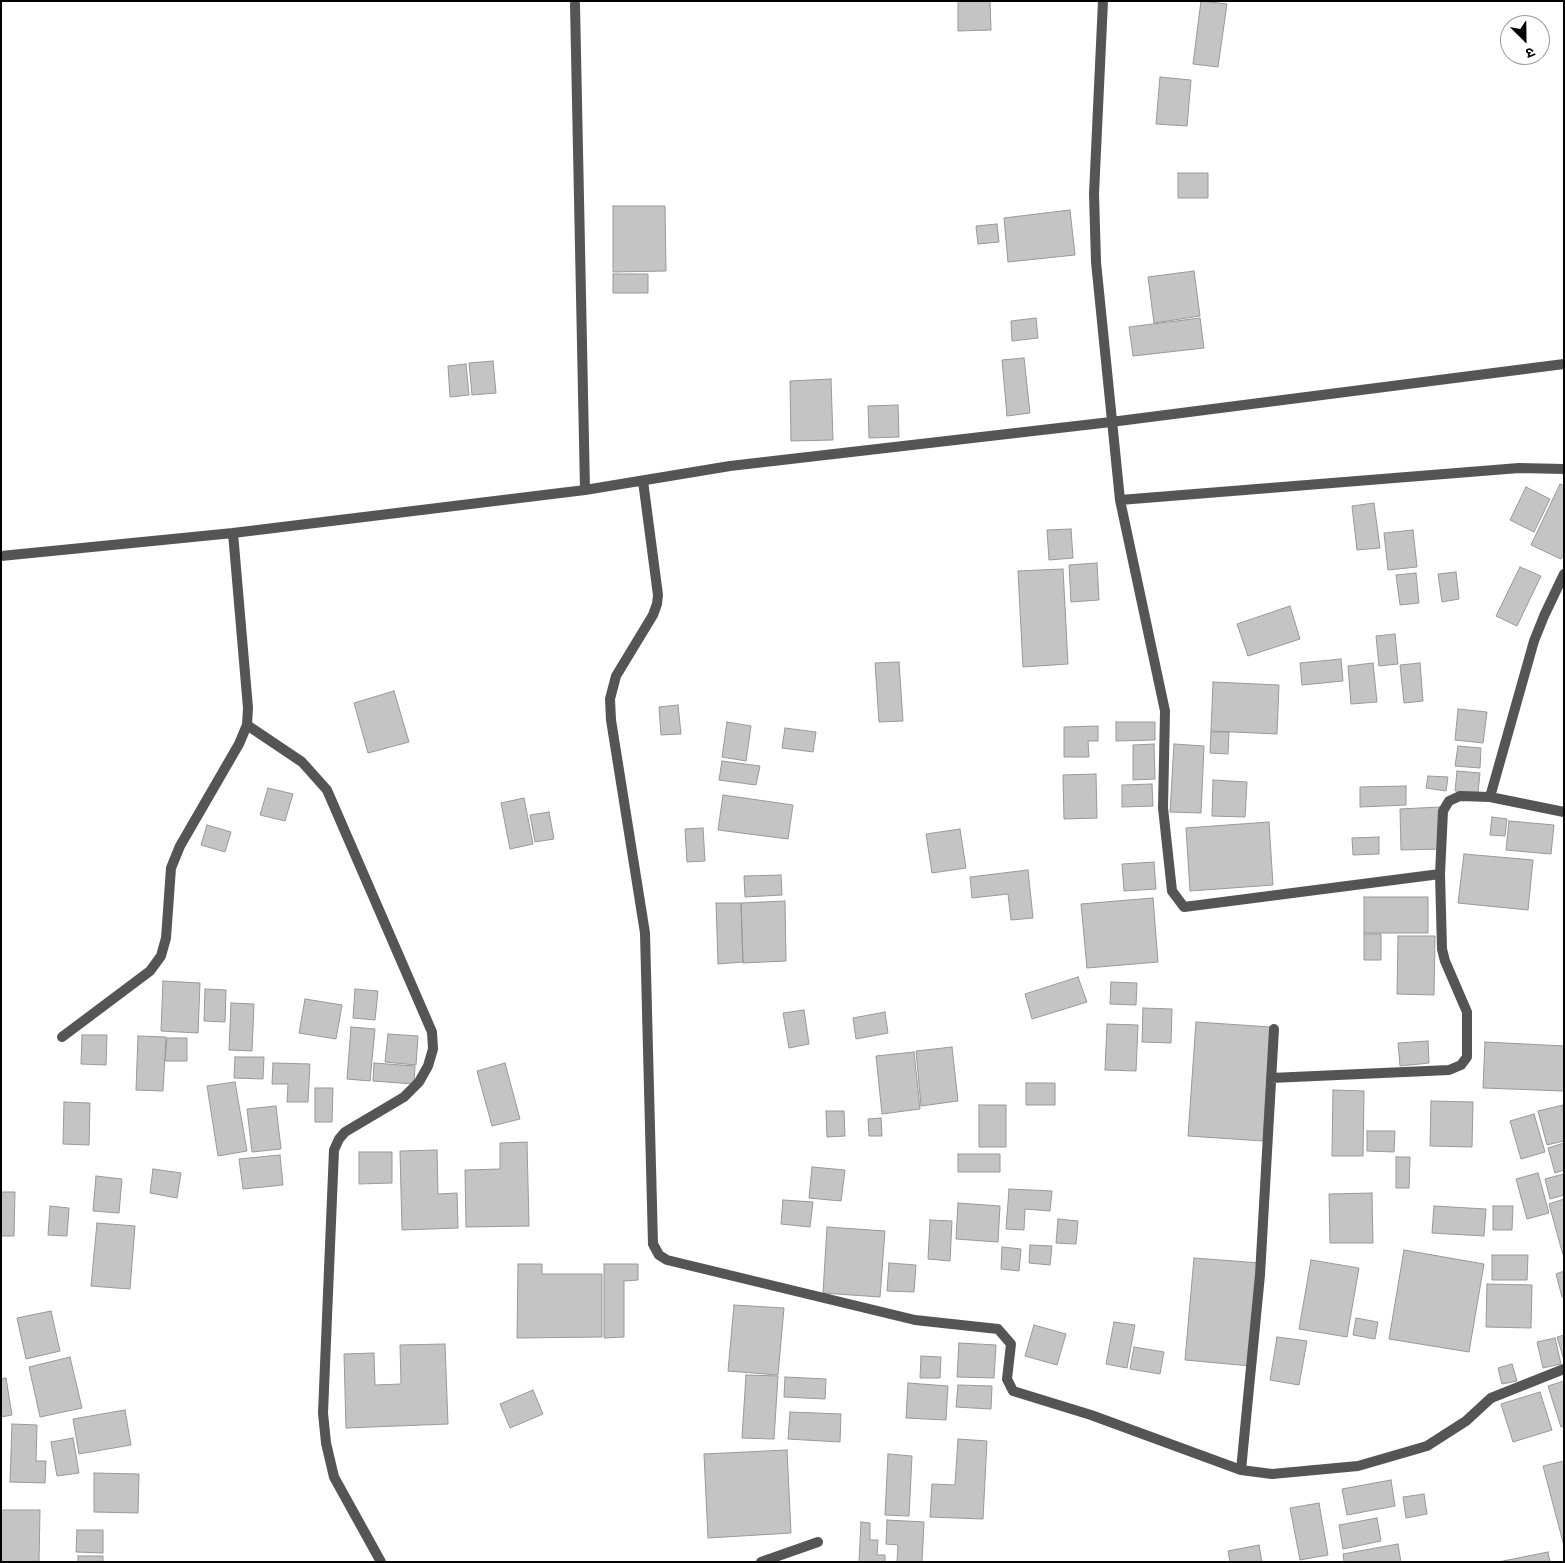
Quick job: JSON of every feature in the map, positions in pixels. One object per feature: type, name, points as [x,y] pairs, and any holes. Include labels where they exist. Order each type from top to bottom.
[{"type":"street","points":[[1103,1],[1094,224],[1111,422],[1120,500],[1165,711],[1163,808],[1172,891],[1184,907],[1440,874]]},
{"type":"street","points":[[575,4],[585,490]]},
{"type":"street","points":[[1,556],[233,533],[585,490],[730,466],[1111,422],[1564,364]]},
{"type":"street","points":[[1120,500],[1519,468],[1564,469]]},
{"type":"street","points":[[643,481],[658,595],[657,604],[653,615],[616,676],[610,699],[611,720],[646,933],[654,1244],[659,1255],[666,1260],[915,1320],[998,1329],[1007,1336],[1011,1344],[1007,1379],[1013,1391],[1091,1415],[1241,1470],[1272,1474],[1315,1472],[1358,1466],[1427,1446],[1466,1421],[1491,1398],[1564,1369]]},
{"type":"street","points":[[62,1037],[150,971],[160,956],[166,938],[171,868],[180,846],[239,744],[247,725],[248,708],[233,533]]},
{"type":"street","points":[[1490,796],[1534,641],[1564,574]]},
{"type":"street","points":[[247,725],[302,762],[327,790],[432,1032],[433,1049],[428,1066],[419,1082],[404,1097],[345,1132],[338,1140],[334,1150],[324,1413],[326,1442],[334,1477],[381,1562]]},
{"type":"street","points":[[1271,1078],[1449,1070],[1461,1065],[1467,1056],[1467,1012],[1445,961],[1442,949],[1440,874],[1443,811],[1449,801],[1460,796],[1490,796],[1564,812]]},
{"type":"street","points":[[1241,1470],[1259,1283],[1274,1029]]},
{"type":"street","points":[[760,1562],[818,1542]]},
{"type":"building","points":[[958,1],[990,1],[991,30],[958,31]]},
{"type":"building","points":[[1201,1],[1227,4],[1218,67],[1193,64]]},
{"type":"building","points":[[1160,77],[1191,80],[1187,126],[1156,124]]},
{"type":"building","points":[[1178,173],[1208,173],[1208,198],[1178,198]]},
{"type":"building","points":[[613,206],[665,206],[666,271],[613,272]]},
{"type":"building","points":[[1070,210],[1075,255],[1008,262],[1004,218]]},
{"type":"building","points":[[997,224],[999,242],[978,244],[976,226]]},
{"type":"building","points":[[1194,271],[1200,316],[1154,323],[1148,277]]},
{"type":"building","points":[[613,274],[648,274],[648,293],[613,293]]},
{"type":"building","points":[[1036,318],[1038,338],[1012,341],[1011,321]]},
{"type":"building","points":[[1200,318],[1204,348],[1133,356],[1129,327]]},
{"type":"building","points":[[1024,358],[1030,413],[1007,416],[1002,360]]},
{"type":"building","points":[[493,361],[496,393],[472,395],[469,363]]},
{"type":"building","points":[[466,364],[469,395],[450,397],[448,366]]},
{"type":"building","points":[[831,379],[833,440],[791,441],[790,381]]},
{"type":"building","points":[[898,405],[899,437],[869,438],[868,406]]},
{"type":"building","points":[[1560,484],[1564,486],[1564,554],[1561,559],[1531,545]]},
{"type":"building","points":[[1526,487],[1550,499],[1534,532],[1510,520]]},
{"type":"building","points":[[1374,503],[1380,548],[1357,550],[1352,506]]},
{"type":"building","points":[[1071,529],[1073,558],[1049,560],[1047,530]]},
{"type":"building","points":[[1413,530],[1417,567],[1388,570],[1384,533]]},
{"type":"building","points":[[1097,563],[1099,600],[1071,602],[1069,565]]},
{"type":"building","points":[[1520,567],[1541,576],[1517,626],[1496,616]]},
{"type":"building","points":[[1063,569],[1068,664],[1023,667],[1018,571]]},
{"type":"building","points":[[1456,572],[1459,599],[1442,602],[1438,574]]},
{"type":"building","points":[[1416,573],[1419,603],[1400,605],[1396,575]]},
{"type":"building","points":[[1290,606],[1300,639],[1248,656],[1237,624]]},
{"type":"building","points":[[1395,634],[1398,664],[1379,666],[1376,636]]},
{"type":"building","points":[[1341,659],[1343,681],[1302,685],[1300,663]]},
{"type":"building","points":[[899,662],[903,721],[879,722],[875,663]]},
{"type":"building","points":[[1373,663],[1377,702],[1351,704],[1348,666]]},
{"type":"building","points":[[1420,663],[1423,701],[1404,703],[1400,665]]},
{"type":"building","points":[[1213,682],[1279,685],[1277,734],[1211,731]]},
{"type":"building","points":[[394,691],[409,742],[368,753],[354,703]]},
{"type":"building","points":[[678,705],[681,734],[661,735],[659,707]]},
{"type":"building","points":[[1458,709],[1487,712],[1483,743],[1455,740]]},
{"type":"building","points":[[727,722],[751,726],[746,761],[722,757]]},
{"type":"building","points":[[1116,722],[1155,722],[1155,740],[1116,741]]},
{"type":"building","points":[[1098,726],[1098,741],[1088,741],[1089,757],[1064,757],[1064,727]]},
{"type":"building","points":[[785,728],[816,732],[813,752],[782,748]]},
{"type":"building","points":[[1211,732],[1229,732],[1228,754],[1210,753]]},
{"type":"building","points":[[1154,744],[1155,779],[1133,780],[1133,745]]},
{"type":"building","points":[[1174,744],[1204,746],[1201,813],[1170,812]]},
{"type":"building","points":[[1458,746],[1481,748],[1480,768],[1455,766]]},
{"type":"building","points":[[722,761],[760,766],[756,785],[719,780]]},
{"type":"building","points":[[1457,771],[1480,773],[1478,793],[1455,791]]},
{"type":"building","points":[[1096,774],[1097,818],[1064,819],[1063,775]]},
{"type":"building","points":[[1428,776],[1448,777],[1446,791],[1426,788]]},
{"type":"building","points":[[1213,780],[1247,782],[1245,817],[1212,816]]},
{"type":"building","points":[[1152,784],[1153,806],[1122,807],[1122,785]]},
{"type":"building","points":[[1406,786],[1406,805],[1360,807],[1360,787]]},
{"type":"building","points":[[268,788],[293,794],[285,821],[260,815]]},
{"type":"building","points":[[723,795],[793,805],[788,839],[718,830]]},
{"type":"building","points":[[524,798],[533,844],[510,849],[501,803]]},
{"type":"building","points":[[1440,807],[1441,849],[1401,850],[1400,809]]},
{"type":"building","points":[[549,812],[554,839],[535,842],[530,815]]},
{"type":"building","points":[[1492,817],[1507,819],[1505,836],[1490,835]]},
{"type":"building","points":[[1509,821],[1554,825],[1551,854],[1506,850]]},
{"type":"building","points":[[1269,822],[1273,885],[1190,891],[1186,828]]},
{"type":"building","points":[[207,825],[231,832],[225,852],[201,845]]},
{"type":"building","points":[[703,828],[705,861],[687,862],[685,829]]},
{"type":"building","points":[[960,829],[966,868],[932,873],[926,834]]},
{"type":"building","points":[[1379,837],[1379,854],[1353,855],[1352,838]]},
{"type":"building","points":[[1464,854],[1533,860],[1528,910],[1458,903]]},
{"type":"building","points":[[1154,862],[1156,889],[1124,891],[1122,864]]},
{"type":"building","points":[[1028,870],[1033,918],[1011,920],[1008,894],[972,898],[970,877]]},
{"type":"building","points":[[781,875],[782,895],[745,897],[744,876]]},
{"type":"building","points":[[1364,897],[1428,897],[1428,933],[1364,933]]},
{"type":"building","points":[[1153,898],[1158,962],[1087,968],[1081,904]]},
{"type":"building","points":[[785,901],[786,961],[743,963],[741,903]]},
{"type":"building","points":[[716,903],[741,903],[743,962],[718,964]]},
{"type":"building","points":[[1364,934],[1381,934],[1381,960],[1364,960]]},
{"type":"building","points":[[1398,936],[1435,936],[1434,995],[1397,994]]},
{"type":"building","points":[[1078,977],[1087,1002],[1032,1019],[1025,994]]},
{"type":"building","points":[[163,981],[200,983],[198,1033],[161,1031]]},
{"type":"building","points":[[1111,982],[1137,983],[1136,1005],[1110,1004]]},
{"type":"building","points":[[205,989],[226,990],[225,1022],[204,1021]]},
{"type":"building","points":[[355,989],[378,991],[375,1020],[353,1018]]},
{"type":"building","points":[[305,999],[342,1005],[336,1039],[299,1033]]},
{"type":"building","points":[[231,1003],[254,1004],[252,1051],[229,1050]]},
{"type":"building","points":[[1143,1008],[1172,1009],[1171,1043],[1142,1042]]},
{"type":"building","points":[[804,1010],[809,1044],[789,1048],[783,1013]]},
{"type":"building","points":[[885,1012],[888,1033],[856,1039],[853,1018]]},
{"type":"building","points":[[1196,1022],[1271,1027],[1263,1141],[1188,1136]]},
{"type":"building","points":[[1107,1024],[1138,1025],[1136,1071],[1105,1070]]},
{"type":"building","points":[[351,1027],[375,1029],[370,1081],[347,1079]]},
{"type":"building","points":[[388,1034],[418,1036],[416,1065],[385,1062]]},
{"type":"building","points":[[82,1035],[107,1035],[106,1065],[81,1064]]},
{"type":"building","points":[[138,1036],[166,1037],[163,1091],[136,1090]]},
{"type":"building","points":[[167,1038],[187,1038],[187,1061],[165,1061]]},
{"type":"building","points":[[1428,1041],[1429,1063],[1400,1066],[1398,1043]]},
{"type":"building","points":[[1485,1042],[1564,1046],[1564,1091],[1483,1088]]},
{"type":"building","points":[[952,1047],[958,1101],[921,1106],[916,1051]]},
{"type":"building","points":[[914,1052],[920,1109],[882,1114],[876,1056]]},
{"type":"building","points":[[235,1057],[264,1057],[263,1079],[234,1078]]},
{"type":"building","points":[[273,1063],[310,1064],[308,1102],[287,1102],[288,1084],[272,1084]]},
{"type":"building","points":[[374,1063],[415,1066],[414,1084],[373,1081]]},
{"type":"building","points":[[505,1063],[520,1119],[492,1126],[477,1071]]},
{"type":"building","points":[[235,1082],[247,1151],[218,1156],[207,1086]]},
{"type":"building","points":[[1026,1083],[1055,1083],[1055,1105],[1026,1105]]},
{"type":"building","points":[[315,1088],[333,1088],[332,1122],[315,1122]]},
{"type":"building","points":[[1333,1090],[1364,1091],[1363,1156],[1332,1156]]},
{"type":"building","points":[[1431,1101],[1473,1102],[1472,1147],[1430,1146]]},
{"type":"building","points":[[64,1102],[90,1103],[89,1145],[63,1144]]},
{"type":"building","points":[[979,1105],[1006,1105],[1006,1147],[979,1147]]},
{"type":"building","points":[[1563,1105],[1564,1141],[1547,1145],[1538,1111]]},
{"type":"building","points":[[276,1106],[281,1149],[252,1152],[247,1109]]},
{"type":"building","points":[[826,1111],[844,1111],[845,1136],[827,1137]]},
{"type":"building","points":[[1534,1114],[1545,1152],[1521,1159],[1510,1121]]},
{"type":"building","points":[[881,1118],[882,1136],[869,1136],[868,1119]]},
{"type":"building","points":[[1367,1131],[1395,1131],[1394,1152],[1367,1151]]},
{"type":"building","points":[[527,1142],[529,1226],[466,1227],[465,1170],[500,1169],[500,1143]]},
{"type":"building","points":[[1564,1143],[1564,1170],[1555,1173],[1548,1148]]},
{"type":"building","points":[[437,1150],[438,1194],[457,1193],[458,1228],[402,1230],[400,1151]]},
{"type":"building","points":[[359,1152],[392,1152],[392,1183],[359,1184]]},
{"type":"building","points":[[958,1154],[1000,1154],[1000,1172],[958,1172]]},
{"type":"building","points":[[280,1155],[283,1185],[243,1189],[239,1159]]},
{"type":"building","points":[[1396,1157],[1410,1157],[1409,1188],[1396,1188]]},
{"type":"building","points":[[812,1167],[845,1170],[841,1201],[809,1198]]},
{"type":"building","points":[[153,1169],[181,1173],[177,1198],[150,1193]]},
{"type":"building","points":[[1538,1173],[1549,1213],[1527,1219],[1516,1179]]},
{"type":"building","points":[[1564,1174],[1564,1195],[1550,1199],[1545,1179]]},
{"type":"building","points":[[96,1176],[122,1179],[119,1213],[93,1211]]},
{"type":"building","points":[[1009,1189],[1052,1191],[1050,1211],[1025,1209],[1024,1230],[1006,1229]]},
{"type":"building","points":[[1,1192],[15,1192],[14,1236],[1,1236]]},
{"type":"building","points":[[1372,1193],[1373,1243],[1330,1243],[1329,1194]]},
{"type":"building","points":[[1564,1199],[1564,1254],[1563,1255],[1549,1204]]},
{"type":"building","points":[[783,1200],[813,1202],[810,1227],[781,1224]]},
{"type":"building","points":[[958,1203],[1000,1206],[998,1242],[956,1239]]},
{"type":"building","points":[[50,1206],[69,1208],[67,1236],[48,1235]]},
{"type":"building","points":[[1434,1206],[1486,1209],[1484,1236],[1432,1233]]},
{"type":"building","points":[[1493,1206],[1513,1206],[1512,1230],[1493,1230]]},
{"type":"building","points":[[1058,1219],[1078,1221],[1076,1244],[1056,1243]]},
{"type":"building","points":[[930,1220],[952,1221],[950,1261],[928,1259]]},
{"type":"building","points":[[97,1223],[135,1226],[130,1289],[91,1286]]},
{"type":"building","points":[[827,1227],[885,1231],[880,1297],[823,1293]]},
{"type":"building","points":[[1030,1245],[1052,1246],[1050,1265],[1029,1263]]},
{"type":"building","points":[[1002,1247],[1021,1249],[1019,1271],[1001,1269]]},
{"type":"building","points":[[1404,1250],[1484,1264],[1469,1352],[1389,1339]]},
{"type":"building","points":[[1492,1255],[1528,1255],[1527,1280],[1492,1280]]},
{"type":"building","points":[[1194,1258],[1260,1263],[1251,1366],[1185,1360]]},
{"type":"building","points":[[1311,1260],[1359,1268],[1347,1337],[1299,1329]]},
{"type":"building","points":[[889,1263],[916,1265],[914,1292],[887,1291]]},
{"type":"building","points":[[518,1264],[542,1264],[542,1274],[602,1274],[602,1337],[517,1338]]},
{"type":"building","points":[[604,1264],[638,1264],[638,1280],[624,1281],[624,1337],[604,1338]]},
{"type":"building","points":[[1564,1271],[1564,1297],[1562,1297],[1556,1274]]},
{"type":"building","points":[[1487,1284],[1532,1285],[1531,1328],[1486,1327]]},
{"type":"building","points":[[734,1305],[784,1308],[778,1375],[728,1371]]},
{"type":"building","points":[[51,1311],[60,1351],[26,1359],[17,1318]]},
{"type":"building","points":[[1356,1318],[1378,1322],[1375,1339],[1353,1335]]},
{"type":"building","points":[[1114,1322],[1135,1325],[1127,1368],[1106,1364]]},
{"type":"building","points":[[1034,1325],[1066,1334],[1057,1365],[1025,1356]]},
{"type":"building","points":[[1564,1335],[1564,1360],[1557,1337]]},
{"type":"building","points":[[1277,1337],[1307,1341],[1299,1385],[1270,1380]]},
{"type":"building","points":[[1555,1338],[1561,1364],[1543,1368],[1537,1342]]},
{"type":"building","points":[[959,1343],[996,1345],[994,1378],[957,1377]]},
{"type":"building","points":[[445,1344],[448,1424],[346,1428],[344,1354],[374,1353],[375,1385],[401,1384],[400,1345]]},
{"type":"building","points":[[1134,1347],[1164,1352],[1160,1374],[1130,1369]]},
{"type":"building","points":[[921,1356],[941,1357],[940,1378],[920,1378]]},
{"type":"building","points":[[70,1357],[82,1408],[40,1417],[29,1367]]},
{"type":"building","points":[[1512,1364],[1517,1381],[1502,1384],[1498,1368]]},
{"type":"building","points":[[746,1375],[778,1376],[774,1439],[742,1438]]},
{"type":"building","points":[[785,1377],[826,1379],[825,1399],[784,1397]]},
{"type":"building","points":[[6,1378],[12,1415],[1,1417],[1,1379]]},
{"type":"building","points":[[1564,1381],[1564,1426],[1561,1427],[1548,1386]]},
{"type":"building","points":[[908,1383],[948,1386],[946,1420],[906,1418]]},
{"type":"building","points":[[958,1385],[992,1386],[991,1409],[956,1407]]},
{"type":"building","points":[[533,1390],[543,1414],[510,1428],[500,1404]]},
{"type":"building","points":[[1540,1392],[1552,1430],[1513,1442],[1501,1404]]},
{"type":"building","points":[[125,1410],[131,1445],[79,1454],[73,1419]]},
{"type":"building","points":[[790,1412],[841,1414],[840,1442],[788,1439]]},
{"type":"building","points":[[12,1424],[37,1425],[36,1461],[46,1461],[45,1483],[10,1482]]},
{"type":"building","points":[[73,1438],[79,1473],[57,1476],[51,1442]]},
{"type":"building","points":[[958,1439],[987,1441],[983,1519],[930,1517],[932,1484],[955,1485]]},
{"type":"building","points":[[787,1450],[791,1533],[708,1538],[704,1454]]},
{"type":"building","points":[[888,1454],[912,1456],[909,1516],[885,1515]]},
{"type":"building","points":[[1564,1461],[1564,1546],[1543,1466]]},
{"type":"building","points":[[94,1473],[139,1474],[138,1513],[94,1512]]},
{"type":"building","points":[[1391,1480],[1395,1506],[1347,1515],[1342,1489]]},
{"type":"building","points":[[1424,1494],[1427,1514],[1406,1518],[1403,1497]]},
{"type":"building","points":[[1319,1503],[1328,1555],[1300,1560],[1290,1508]]},
{"type":"building","points":[[1,1510],[40,1510],[39,1562],[1,1562]]},
{"type":"building","points":[[1377,1518],[1381,1541],[1343,1549],[1339,1525]]},
{"type":"building","points":[[887,1520],[924,1522],[922,1562],[897,1562],[898,1545],[886,1544]]},
{"type":"building","points":[[861,1522],[870,1523],[870,1540],[878,1540],[877,1555],[885,1555],[885,1562],[859,1562]]},
{"type":"building","points":[[77,1530],[103,1530],[103,1553],[76,1552]]},
{"type":"building","points":[[1398,1544],[1401,1562],[1344,1562],[1343,1554]]},
{"type":"building","points":[[1259,1545],[1262,1562],[1230,1562],[1228,1551]]},
{"type":"building","points":[[1548,1552],[1550,1562],[1498,1562]]},
{"type":"building","points":[[78,1556],[103,1556],[103,1562],[78,1562]]}]
